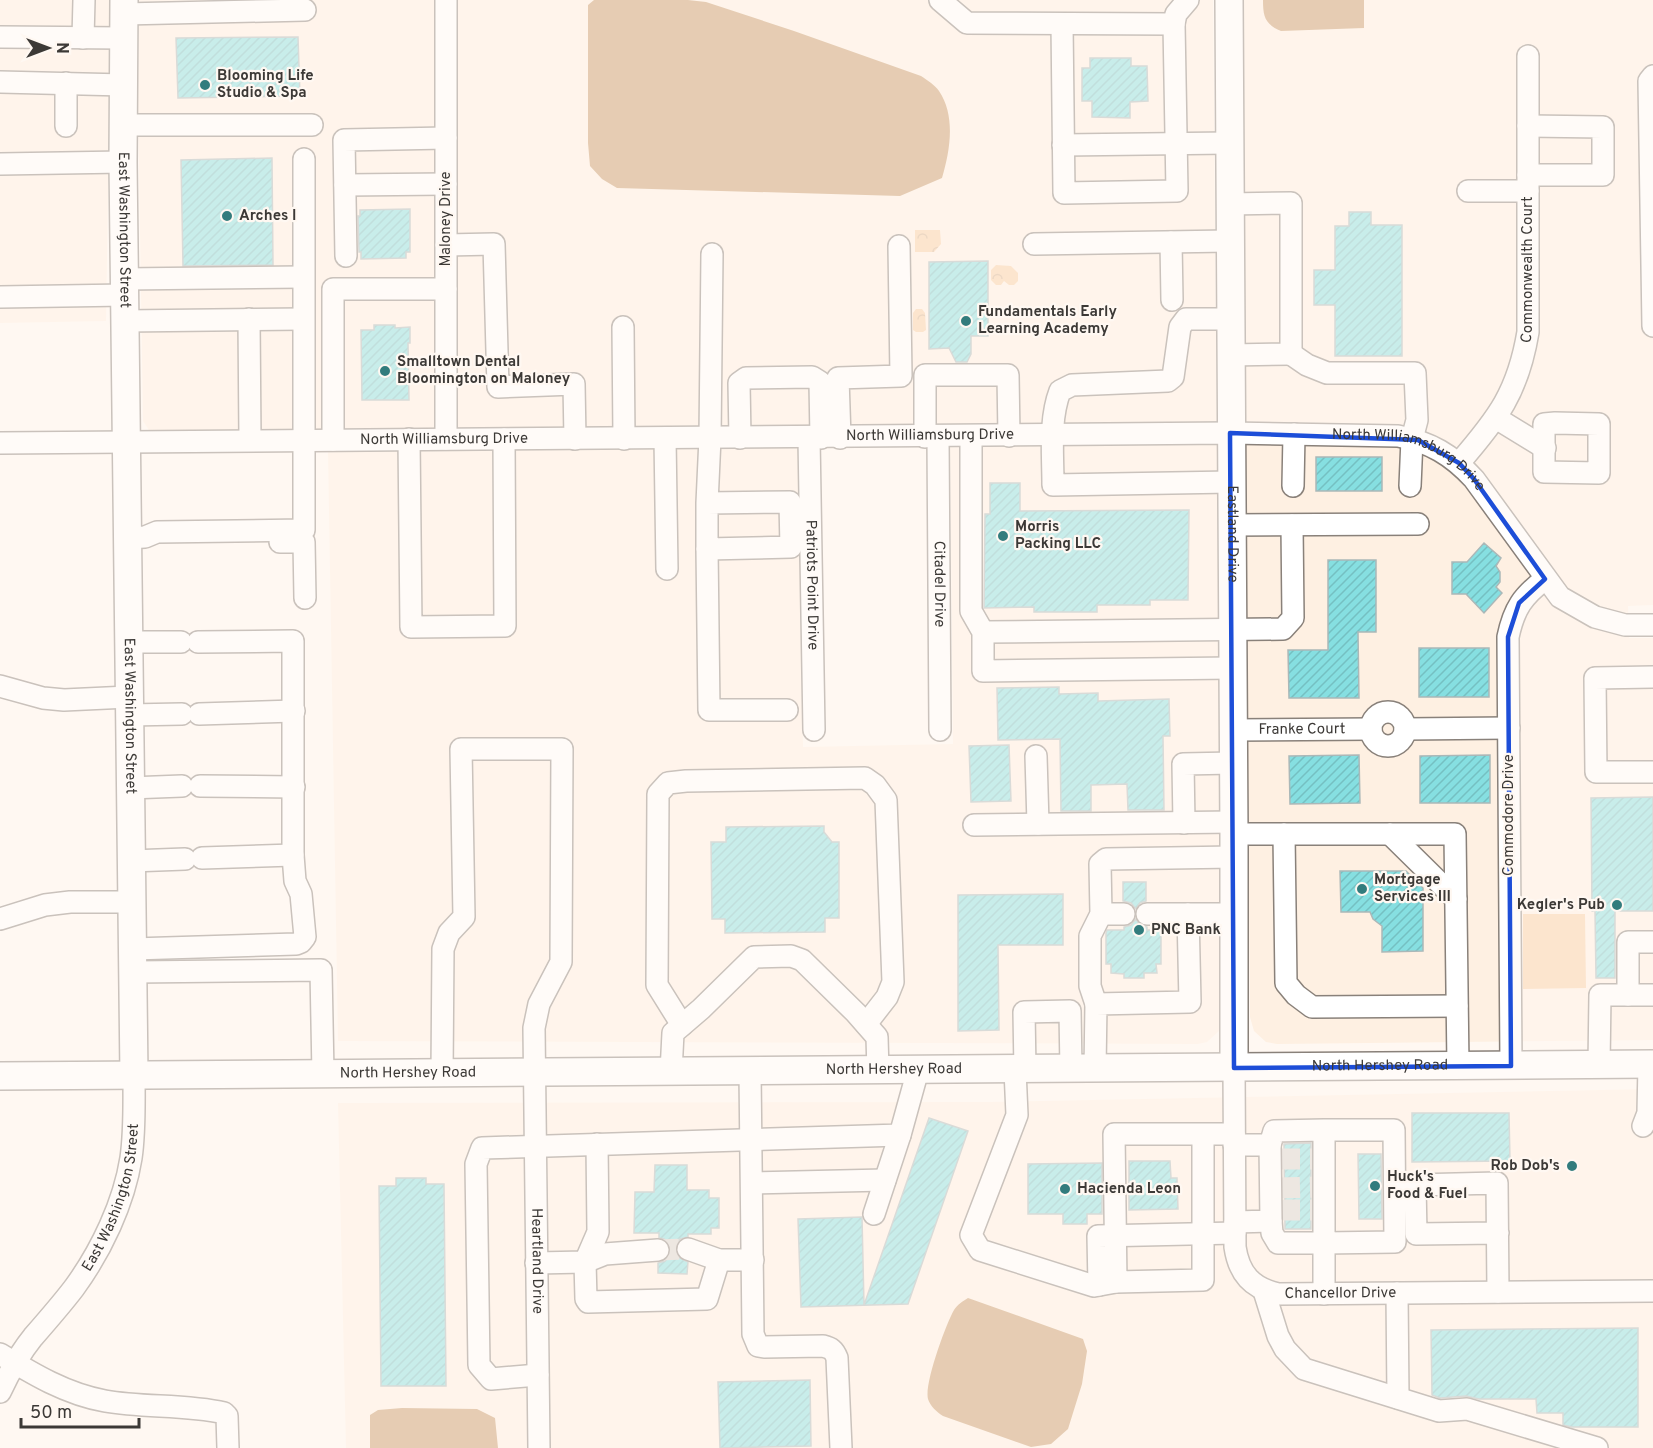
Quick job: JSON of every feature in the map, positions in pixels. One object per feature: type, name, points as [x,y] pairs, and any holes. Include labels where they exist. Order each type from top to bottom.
[{"type":"main road","name":"Eastland Drive","points":[[1228,0],[1234,1068]]},
{"type":"main road","name":"East Washington Street","points":[[124,17],[123,162],[127,442],[136,538],[128,642],[134,1075]]},
{"type":"main road","name":"North Hershey Road","points":[[0,1076],[1651,1065]]},
{"type":"street","points":[[83,38],[84,0]]},
{"type":"street","name":"Maloney Drive","points":[[446,0],[446,439]]},
{"type":"street","points":[[940,0],[967,23],[1174,24]]},
{"type":"street","points":[[1062,24],[1064,193],[1177,191],[1174,24],[1176,14],[1188,0]]},
{"type":"street","points":[[0,37],[83,38],[124,17],[305,10]]},
{"type":"street","name":"Commonwealth Court","points":[[1459,463],[1496,418],[1515,385],[1528,332],[1528,56]]},
{"type":"street","points":[[1653,76],[1649,81],[1653,326]]},
{"type":"street","points":[[0,82],[124,85]]},
{"type":"street","points":[[66,83],[66,126]]},
{"type":"street","points":[[124,125],[312,125]]},
{"type":"street","points":[[1468,191],[1603,175],[1603,128],[1528,126]]},
{"type":"street","points":[[346,256],[344,140],[446,138]]},
{"type":"street","points":[[1063,145],[1229,143]]},
{"type":"street","points":[[136,538],[157,532],[304,530],[304,159]]},
{"type":"street","points":[[0,164],[123,162]]},
{"type":"street","points":[[345,185],[446,183]]},
{"type":"street","points":[[1229,204],[1291,203],[1291,354]]},
{"type":"street","points":[[1034,244],[1229,241]]},
{"type":"street","points":[[1171,242],[1172,300]]},
{"type":"street","points":[[446,245],[494,244],[498,387],[574,384],[575,439]]},
{"type":"street","points":[[823,438],[838,378],[901,376],[899,246]]},
{"type":"street","points":[[712,254],[707,503],[709,710],[787,710]]},
{"type":"street","points":[[0,297],[303,277]]},
{"type":"street","points":[[333,440],[333,290],[446,289]]},
{"type":"street","points":[[125,321],[303,319]]},
{"type":"street","points":[[1229,319],[1186,319],[1180,327],[1173,377],[1168,381],[1072,385],[1060,391],[1056,402],[1053,435],[1053,485],[1231,482]]},
{"type":"street","points":[[249,320],[250,440]]},
{"type":"street","points":[[623,327],[624,439]]},
{"type":"street","points":[[1230,355],[1291,354],[1307,365],[1327,373],[1415,373],[1417,420],[1412,439],[1410,486]]},
{"type":"street","name":"Citadel Drive","points":[[940,730],[931,437],[925,375],[1008,375],[1009,436]]},
{"type":"street","points":[[740,438],[739,382],[746,378],[812,376],[820,382],[823,438]]},
{"type":"street","points":[[1496,418],[1545,448]]},
{"type":"street","name":"North Williamsburg Drive","points":[[0,443],[1230,433],[1398,436],[1437,447],[1459,463],[1474,479],[1560,597],[1595,617],[1625,625],[1653,625]]},
{"type":"street","points":[[1293,486],[1294,434]]},
{"type":"street","points":[[970,436],[970,611],[983,632],[983,671],[1233,668]]},
{"type":"street","points":[[665,438],[667,569]]},
{"type":"street","name":"Patriots Point Drive","points":[[814,730],[823,438]]},
{"type":"street","points":[[409,439],[411,627],[505,626],[504,439]]},
{"type":"street","points":[[707,503],[790,502],[790,547],[707,549]]},
{"type":"street","points":[[1231,525],[1418,524]]},
{"type":"street","points":[[983,632],[1283,629],[1293,618],[1292,525]]},
{"type":"street","points":[[136,538],[157,542],[304,542],[305,597]]},
{"type":"street","name":"Commodore Drive","points":[[1511,1066],[1508,637],[1511,621],[1519,603],[1545,579]]},
{"type":"street","points":[[128,642],[293,641],[293,855],[295,881],[301,894],[304,937],[296,944],[133,960]]},
{"type":"street","points":[[1653,677],[1595,678],[1596,772],[1653,772]]},
{"type":"street","points":[[0,686],[53,699],[190,714],[294,711]]},
{"type":"street","name":"Franke Court","points":[[1233,730],[1371,729],[1374,719],[1388,712],[1402,719],[1405,729],[1509,728]]},
{"type":"street","name":"Heartland Drive","points":[[442,1074],[442,949],[449,933],[464,917],[461,749],[562,749],[561,962],[539,1004],[534,1028],[539,1448]]},
{"type":"street","points":[[1036,756],[1038,824]]},
{"type":"street","points":[[1184,823],[1183,764],[1233,763]]},
{"type":"street","points":[[682,1025],[657,985],[658,794],[668,783],[686,781],[865,778],[875,785],[886,800],[893,982],[887,998],[866,1024]]},
{"type":"street","points":[[130,788],[294,787]]},
{"type":"street","points":[[974,825],[1184,823],[1234,838]]},
{"type":"street","points":[[1284,834],[1286,982],[1296,995],[1312,1007],[1457,1006]]},
{"type":"street","points":[[1083,1069],[1096,1004],[1090,986],[1090,936],[1101,914],[1100,864],[1106,859],[1234,838],[1284,834],[1455,834],[1458,1066]]},
{"type":"street","points":[[1390,834],[1456,898]]},
{"type":"street","points":[[131,861],[293,855]]},
{"type":"street","points":[[0,919],[45,905],[70,902],[132,902]]},
{"type":"street","points":[[1101,914],[1124,914]]},
{"type":"street","points":[[1146,914],[1234,914]]},
{"type":"street","points":[[1096,1004],[1190,1002],[1188,914]]},
{"type":"street","points":[[1628,995],[1628,942],[1653,942]]},
{"type":"street","points":[[671,1072],[673,1033],[754,957],[791,956],[802,960],[877,1037],[878,1071]]},
{"type":"street","points":[[133,960],[321,970],[323,1074]]},
{"type":"street","points":[[1599,1065],[1600,995],[1653,995]]},
{"type":"street","points":[[1083,1069],[1070,1011],[1024,1012],[1017,1115],[971,1235],[980,1250],[1094,1286],[1108,1283],[1203,1280],[1203,1134]]},
{"type":"street","points":[[1643,1126],[1648,1113],[1651,1065]]},
{"type":"street","name":"Chancellor Drive","points":[[1234,1068],[1237,1261],[1243,1274],[1252,1284],[1264,1291],[1278,1294],[1653,1291]]},
{"type":"street","points":[[874,1214],[900,1136],[918,1070]]},
{"type":"street","points":[[750,1072],[753,1334],[758,1346],[823,1346],[835,1352],[841,1448]]},
{"type":"street","name":"East Washington Street","points":[[0,1392],[8,1359],[32,1339],[75,1287],[100,1245],[112,1219],[131,1159],[134,1128],[134,1075]]},
{"type":"street","points":[[1324,1130],[1320,1160],[1324,1294]]},
{"type":"street","points":[[1394,1130],[1395,1242],[1278,1243],[1272,1233],[1275,1188],[1273,1155],[1274,1131],[1394,1130]]},
{"type":"street","points":[[1108,1283],[1116,1236],[1114,1134],[1203,1134],[1234,1140],[1273,1155]]},
{"type":"street","points":[[538,1375],[491,1379],[479,1365],[476,1164],[482,1148],[900,1136]]},
{"type":"street","points":[[597,1144],[598,1232],[585,1262],[588,1302],[707,1299],[718,1260]]},
{"type":"street","points":[[752,1183],[885,1180]]},
{"type":"street","points":[[1116,1236],[1203,1234],[1235,1228],[1273,1214]]},
{"type":"street","points":[[1498,1233],[1498,1292]]},
{"type":"street","points":[[688,1249],[718,1260],[753,1260]]},
{"type":"street","points":[[537,1263],[585,1262],[605,1254],[658,1250]]},
{"type":"street","points":[[1264,1291],[1278,1336],[1285,1349],[1304,1369],[1439,1411],[1467,1409],[1597,1448]]},
{"type":"street","points":[[1397,1293],[1398,1398]]},
{"type":"street","points":[[8,1359],[56,1386],[88,1397],[122,1404],[224,1413],[227,1416],[228,1448]]},
{"type":"highlighted area","points":[[1230,433],[1418,440],[1459,463],[1474,479],[1545,579],[1519,603],[1508,637],[1511,1066],[1234,1068]]},
{"type":"shaded area","points":[[0,0],[111,0],[106,321],[0,323]]},
{"type":"shaded area","points":[[139,0],[1213,0],[1222,1022],[1219,1031],[1207,1042],[1198,1044],[338,1041],[328,451],[587,449],[588,429],[322,433],[149,430],[143,421],[138,105]],"holes":[[[950,445],[953,744],[803,747],[798,447]]]},
{"type":"shaded area","points":[[594,0],[706,2],[921,76],[939,91],[948,111],[950,134],[942,178],[900,196],[617,188],[602,179],[590,166],[588,5]]},
{"type":"shaded area","points":[[1243,0],[1653,0],[1653,605],[1628,606],[1629,638],[1653,638],[1653,1040],[1277,1044],[1266,1042],[1254,1031],[1250,1017]]},
{"type":"shaded area","points":[[1263,0],[1364,0],[1364,28],[1281,31],[1268,23]]},
{"type":"shaded area","points":[[1653,1089],[1653,1448],[346,1448],[338,1103],[990,1102]]},
{"type":"shaded area","points":[[968,1298],[1083,1339],[1087,1351],[1082,1384],[1068,1429],[1051,1444],[1031,1447],[943,1416],[930,1404],[929,1381],[941,1340],[954,1310]]},
{"type":"shaded area","points":[[477,1409],[495,1418],[498,1448],[370,1448],[370,1415],[378,1410]]},
{"type":"green space","points":[[915,230],[940,230],[941,244],[934,252],[915,252]]},
{"type":"green space","points":[[996,265],[1011,266],[1018,273],[1018,281],[1014,285],[1009,285],[1004,281],[1001,285],[996,285],[991,280],[991,270]]},
{"type":"green space","points":[[916,309],[922,309],[925,313],[926,330],[923,332],[913,330],[913,313]]},
{"type":"green space","points":[[1523,914],[1585,914],[1586,988],[1523,989]]},
{"type":"building","points":[[298,37],[300,96],[178,98],[176,38]]},
{"type":"building","points":[[1090,58],[1131,58],[1131,66],[1147,66],[1148,101],[1130,102],[1130,118],[1092,117],[1092,101],[1082,101],[1082,68],[1090,68]]},
{"type":"building","name":"Arches I","points":[[272,158],[273,265],[183,266],[181,160]]},
{"type":"building","points":[[410,209],[410,252],[406,252],[406,258],[361,259],[358,216],[360,216],[360,210]]},
{"type":"building","points":[[1349,212],[1371,212],[1371,225],[1402,225],[1402,356],[1335,356],[1335,305],[1314,305],[1314,270],[1335,270],[1335,226],[1349,226]]},
{"type":"building","points":[[988,261],[988,336],[971,336],[971,354],[967,362],[956,362],[949,348],[929,349],[929,262]]},
{"type":"building","name":"Smalltown Dental Bloomington on Maloney","points":[[374,325],[395,325],[395,328],[410,327],[409,400],[362,400],[361,330],[374,330]]},
{"type":"building","points":[[1316,457],[1382,457],[1382,491],[1316,491]]},
{"type":"building","points":[[990,483],[1020,483],[1020,511],[1189,510],[1188,600],[1150,600],[1150,605],[1097,605],[1097,612],[1034,612],[1034,607],[984,608],[985,514],[990,514]]},
{"type":"building","points":[[1484,543],[1501,558],[1496,566],[1500,572],[1500,582],[1496,587],[1502,593],[1484,613],[1466,594],[1452,594],[1452,562],[1467,562]]},
{"type":"building","points":[[1328,560],[1376,560],[1376,632],[1358,632],[1359,698],[1289,698],[1288,650],[1328,650]]},
{"type":"building","points":[[1419,648],[1489,648],[1489,697],[1419,697]]},
{"type":"building","points":[[1059,687],[1059,694],[1098,693],[1098,701],[1169,699],[1170,736],[1163,736],[1164,810],[1128,810],[1127,784],[1091,785],[1091,811],[1061,811],[1060,739],[998,740],[997,688]]},
{"type":"building","points":[[1009,745],[1011,801],[971,802],[969,746]]},
{"type":"building","points":[[1359,755],[1360,803],[1290,804],[1289,756]]},
{"type":"building","points":[[1490,755],[1490,803],[1420,803],[1420,756]]},
{"type":"building","points":[[1653,797],[1653,911],[1615,911],[1615,978],[1596,978],[1595,911],[1592,911],[1591,798]]},
{"type":"building","points":[[824,826],[824,832],[832,842],[839,842],[839,918],[825,918],[825,932],[725,933],[725,919],[712,919],[711,842],[726,842],[726,827]]},
{"type":"building","points":[[1340,871],[1406,871],[1423,888],[1423,951],[1382,952],[1382,926],[1373,919],[1370,912],[1341,912]]},
{"type":"building","points":[[1123,882],[1146,882],[1146,901],[1140,903],[1136,909],[1131,903],[1123,901]]},
{"type":"building","points":[[1063,894],[1063,945],[998,945],[999,1030],[958,1031],[958,895]]},
{"type":"building","name":"PNC Bank","points":[[1136,919],[1140,925],[1147,927],[1147,930],[1161,930],[1161,964],[1156,964],[1157,973],[1144,973],[1144,978],[1124,978],[1124,974],[1111,973],[1111,964],[1106,964],[1106,933],[1107,930],[1124,930],[1124,927],[1131,925]]},
{"type":"building","points":[[1412,1113],[1509,1113],[1510,1161],[1412,1162]]},
{"type":"building","points":[[929,1118],[968,1131],[908,1304],[801,1307],[798,1219],[862,1217],[864,1305]]},
{"type":"building","points":[[1311,1143],[1311,1229],[1285,1229],[1284,1144]]},
{"type":"building","name":"Huck's Food & Fuel","points":[[1358,1154],[1381,1154],[1382,1219],[1359,1219]]},
{"type":"building","points":[[1129,1161],[1170,1161],[1171,1178],[1177,1178],[1178,1209],[1129,1210]]},
{"type":"building","name":"Hacienda Leon","points":[[1102,1163],[1102,1214],[1087,1214],[1087,1224],[1063,1224],[1063,1214],[1028,1214],[1028,1164]]},
{"type":"building","points":[[655,1165],[687,1165],[687,1190],[709,1190],[709,1198],[719,1198],[719,1228],[711,1228],[711,1234],[688,1234],[688,1237],[680,1239],[676,1244],[675,1251],[678,1257],[688,1262],[687,1274],[658,1273],[658,1263],[665,1261],[670,1255],[669,1243],[659,1238],[659,1233],[634,1233],[635,1192],[654,1192]]},
{"type":"building","points":[[396,1178],[426,1178],[426,1184],[444,1184],[446,1386],[381,1386],[379,1186],[396,1186]]},
{"type":"building","points":[[1638,1328],[1638,1427],[1563,1425],[1563,1413],[1537,1413],[1536,1399],[1479,1399],[1466,1396],[1440,1398],[1432,1395],[1431,1330]]},
{"type":"building","points":[[810,1380],[811,1446],[720,1448],[718,1382]]},
{"type":"tunnel","points":[[1279,1159],[1316,1159]]},
{"type":"tunnel","points":[[1279,1188],[1316,1187]]},
{"type":"tunnel","points":[[1279,1210],[1317,1210]]},
{"type":"tunnel","points":[[658,1250],[688,1249]]},
{"type":"place","name":"Blooming Life Studio & Spa","points":[[205,85]]},
{"type":"place","name":"Arches I","points":[[227,216]]},
{"type":"place","name":"Fundamentals Early Learning Academy","points":[[966,321]]},
{"type":"place","name":"Smalltown Dental Bloomington on Maloney","points":[[385,371]]},
{"type":"place","name":"Morris Packing LLC","points":[[1003,536]]},
{"type":"place","name":"Mortgage Services III","points":[[1362,889]]},
{"type":"place","name":"Kegler's Pub","points":[[1617,905]]},
{"type":"place","name":"PNC Bank","points":[[1139,930]]},
{"type":"place","name":"Rob Dob's","points":[[1572,1166]]},
{"type":"place","name":"Huck's Food & Fuel","points":[[1375,1186]]},
{"type":"place","name":"Hacienda Leon","points":[[1065,1189]]}]
